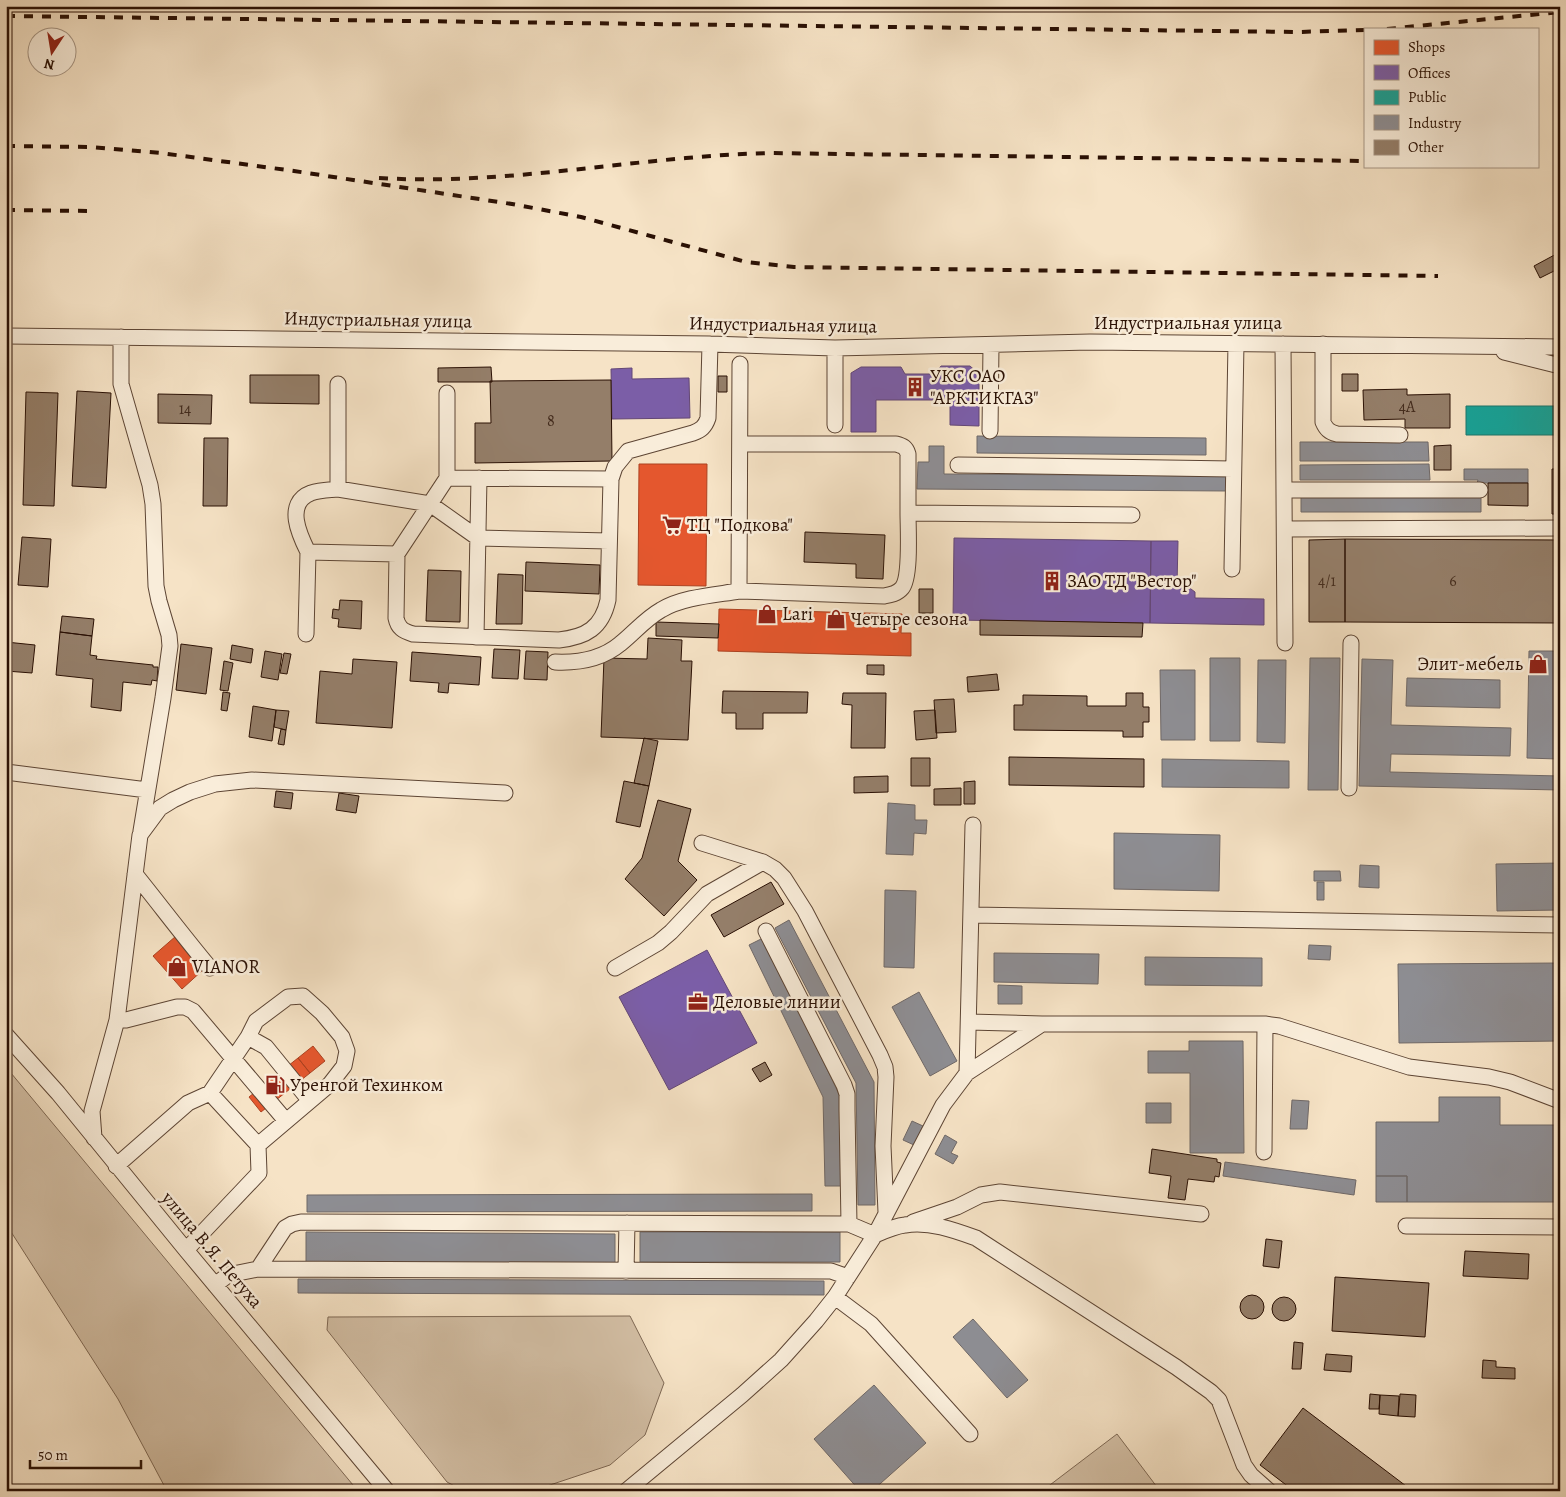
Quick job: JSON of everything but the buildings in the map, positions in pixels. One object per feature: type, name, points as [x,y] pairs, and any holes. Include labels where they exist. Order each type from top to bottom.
[{"type":"street","name":"Индустриальная улица","points":[[6,336],[710,344],[835,348],[1090,342],[1560,347]]},
{"type":"street","points":[[94,1138],[92,1111],[117,1020],[140,835],[170,646],[169,635],[156,586],[153,504],[150,485],[121,384],[121,337]]},
{"type":"street","points":[[1232,568],[1236,343]]},
{"type":"street","points":[[446,393],[447,478],[397,554],[396,618],[398,625],[404,632],[413,634],[573,639],[586,634],[599,623],[605,612],[608,600],[611,479],[614,467],[628,451],[693,433],[706,425],[708,418],[710,344]]},
{"type":"street","points":[[990,431],[991,344]]},
{"type":"street","points":[[1282,344],[1285,643]]},
{"type":"street","points":[[1323,344],[1323,422],[1326,428],[1331,433],[1337,434],[1400,435]]},
{"type":"street","points":[[1481,346],[1560,366]]},
{"type":"street","points":[[835,348],[835,425]]},
{"type":"street","points":[[739,591],[740,364]]},
{"type":"street","points":[[338,384],[338,489]]},
{"type":"street","points":[[555,662],[582,662],[609,651],[619,646],[648,618],[669,606],[702,597],[739,591],[884,596],[898,592],[902,588],[907,575],[908,513],[908,454],[903,446],[896,444],[740,444]]},
{"type":"street","points":[[958,465],[1233,469]]},
{"type":"street","points":[[447,478],[611,479]]},
{"type":"street","points":[[476,636],[480,478]]},
{"type":"street","points":[[306,634],[308,552],[299,533],[296,511],[299,502],[310,493],[338,489],[430,504],[478,538],[609,541]]},
{"type":"street","points":[[1284,490],[1480,490]]},
{"type":"street","points":[[908,513],[1132,515]]},
{"type":"street","points":[[1285,529],[1560,528]]},
{"type":"street","points":[[308,552],[397,554]]},
{"type":"street","points":[[1349,788],[1351,643]]},
{"type":"street","points":[[6,772],[147,790]]},
{"type":"street","points":[[140,835],[160,808],[173,800],[190,792],[232,781],[262,780],[505,793]]},
{"type":"street","points":[[967,1073],[973,825]]},
{"type":"street","points":[[702,843],[763,862],[775,869],[784,878],[805,911],[880,1055],[885,1067],[886,1077],[882,1146],[886,1213]]},
{"type":"street","points":[[616,968],[658,943],[707,894],[763,862]]},
{"type":"street","points":[[135,874],[210,968]]},
{"type":"street","points":[[971,915],[1560,926]]},
{"type":"street","points":[[766,931],[844,1085],[847,1102],[849,1224]]},
{"type":"street","points":[[116,1166],[188,1103],[210,1094],[248,1037],[256,1021],[288,997],[303,996],[322,1012],[342,1037],[347,1052],[344,1066],[330,1084],[258,1145]]},
{"type":"street","points":[[117,1020],[126,1020],[167,1009],[185,1007],[192,1011],[286,1121]]},
{"type":"street","points":[[968,1022],[1042,1024],[1265,1024],[1279,1026],[1409,1067],[1489,1077],[1510,1082],[1560,1101]]},
{"type":"street","points":[[626,1491],[742,1395],[781,1360],[816,1321],[835,1297],[875,1235],[943,1105],[967,1073],[1042,1024]]},
{"type":"street","points":[[1264,1152],[1265,1024]]},
{"type":"street","name":"улица В.Я. Петуха","points":[[6,1035],[58,1093],[116,1166],[387,1491]]},
{"type":"street","points":[[248,1037],[266,1047],[310,1102]]},
{"type":"street","points":[[186,1250],[259,1173],[258,1145],[210,1094]]},
{"type":"street","points":[[258,1269],[285,1228],[301,1222],[849,1224],[875,1235],[957,1207],[981,1195],[1000,1192],[1201,1214]]},
{"type":"street","points":[[626,1270],[627,1223]]},
{"type":"street","points":[[905,1225],[937,1226],[976,1238],[1176,1367],[1211,1392],[1218,1400],[1244,1465],[1251,1475],[1269,1491]]},
{"type":"street","points":[[1406,1226],[1560,1228]]},
{"type":"street","points":[[215,1285],[228,1275],[258,1269],[830,1271],[848,1277]]},
{"type":"street","points":[[835,1297],[871,1324],[970,1434]]},
{"type":"shaded area","points":[[6,1067],[358,1491],[167,1491],[118,1399],[6,1224]]},
{"type":"shaded area","points":[[630,1316],[664,1383],[645,1435],[610,1465],[532,1491],[464,1491],[447,1482],[327,1330],[328,1317]]},
{"type":"shaded area","points":[[1117,1434],[1160,1491],[1042,1491]]},
{"type":"railway","points":[[1397,28],[1560,12]]},
{"type":"railway","points":[[6,16],[1298,32],[1364,30]]},
{"type":"railway","points":[[6,146],[91,147],[161,153],[512,204],[581,217],[746,262],[794,267],[1438,276]]},
{"type":"railway","points":[[379,178],[477,178],[672,159],[770,153],[1364,161]]},
{"type":"railway","points":[[6,210],[90,211]]},
{"type":"place","name":"УКС ОАО \"АРКТИКГАЗ\"","points":[[915,387]]},
{"type":"place","name":"ТЦ \"Подкова\"","points":[[672,525]]},
{"type":"place","name":"ЗАО ТД \"Вестор\"","points":[[1052,581]]},
{"type":"place","name":"Lari","points":[[767,614]]},
{"type":"place","name":"Четыре сезона","points":[[836,619]]},
{"type":"place","name":"Элит-мебель","points":[[1538,664]]},
{"type":"place","name":"VIANOR","points":[[177,967]]},
{"type":"place","name":"Деловые линии","points":[[698,1002]]},
{"type":"place","name":"Уренгой Техинком","points":[[275,1085]]}]
